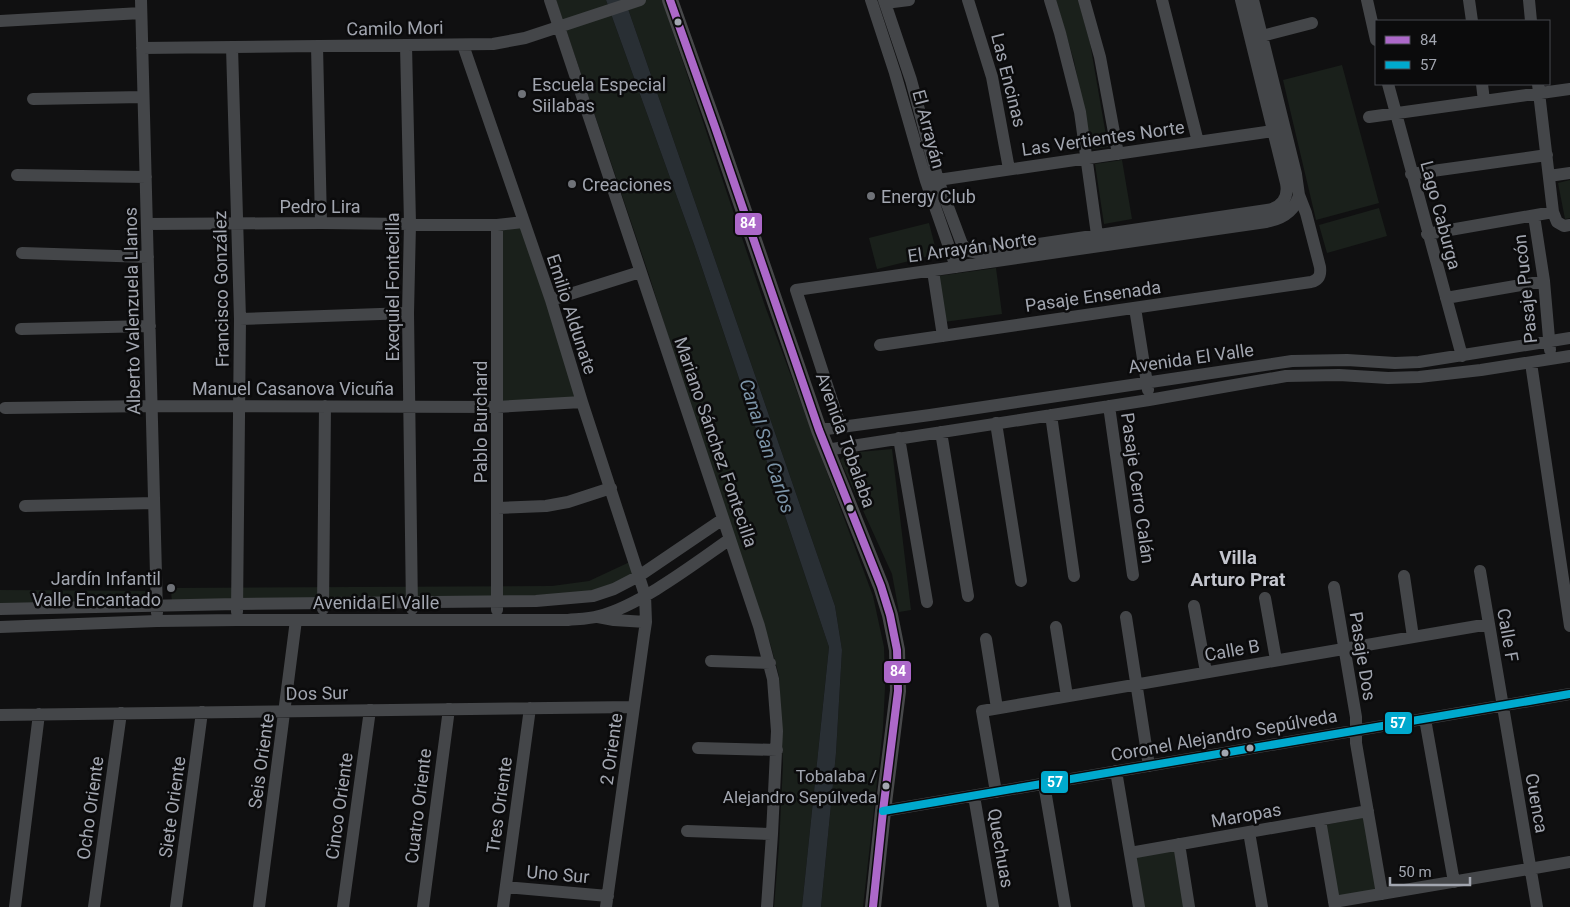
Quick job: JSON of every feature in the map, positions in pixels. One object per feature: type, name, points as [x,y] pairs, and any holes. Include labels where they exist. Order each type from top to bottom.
[{"type":"main road","name":"Avenida Tobalaba","points":[[672,1],[818,430],[881,586],[894,633],[898,668],[898,691],[873,907]]},
{"type":"street","name":"Mariano Sánchez Fontecilla","points":[[550,0],[724,519],[770,663],[776,708],[777,750],[767,907]]},
{"type":"street","name":"El Arrayán","points":[[871,0],[896,73],[926,181],[956,267]]},
{"type":"street","points":[[885,2],[909,0]]},
{"type":"street","name":"Las Encinas","points":[[968,0],[992,77],[1010,169]]},
{"type":"street","points":[[1050,0],[1080,112],[1088,158],[1098,241]]},
{"type":"street","points":[[1084,0],[1100,57],[1118,154]]},
{"type":"street","points":[[1162,0],[1198,142]]},
{"type":"street","points":[[1241,0],[1274,131],[1308,220]]},
{"type":"street","points":[[1253,0],[1290,175]]},
{"type":"street","points":[[1367,0],[1375,36]]},
{"type":"street","points":[[1469,0],[1472,20]]},
{"type":"street","points":[[1529,0],[1531,20]]},
{"type":"street","name":"Camilo Mori","points":[[142,48],[493,44],[525,38],[636,1]]},
{"type":"street","name":"El Arrayán","points":[[885,2],[911,80],[938,180],[962,244],[968,251]]},
{"type":"street","points":[[0,21],[141,6]]},
{"type":"street","name":"Alberto Valenzuela Llanos","points":[[141,6],[157,621]]},
{"type":"street","points":[[1262,36],[1312,23]]},
{"type":"street","name":"Exequiel Fontecilla","points":[[406,45],[410,224],[408,313],[412,619]]},
{"type":"street","name":"Emilio Aldunate","points":[[463,45],[551,300],[645,595]]},
{"type":"street","points":[[317,46],[321,223]]},
{"type":"street","name":"Francisco González","points":[[232,47],[240,319],[237,620]]},
{"type":"street","name":"Lago Caburga","points":[[1388,85],[1427,234],[1462,356]]},
{"type":"street","points":[[1482,85],[1484,100]]},
{"type":"street","points":[[1369,117],[1484,100],[1539,88],[1570,89]]},
{"type":"street","points":[[1539,88],[1554,212],[1557,222],[1567,225]]},
{"type":"street","points":[[33,99],[144,97]]},
{"type":"street","name":"Las Vertientes Norte","points":[[938,180],[1274,131]]},
{"type":"street","points":[[1411,174],[1547,155]]},
{"type":"street","points":[[1549,176],[1570,173]]},
{"type":"street","points":[[17,175],[146,177]]},
{"type":"street","name":"El Arrayán Norte","points":[[796,290],[956,267],[1272,210],[1283,201],[1287,193],[1290,175]]},
{"type":"street","points":[[1278,219],[1291,210],[1297,201],[1298,195]]},
{"type":"street","points":[[1427,234],[1554,212]]},
{"type":"street","name":"Pasaje Pucón","points":[[1534,216],[1544,281],[1550,359]]},
{"type":"street","name":"El Arrayán Norte","points":[[1152,233],[1266,222],[1278,219],[1308,220]]},
{"type":"street","name":"Pasaje Ensenada","points":[[880,345],[1310,282],[1316,280],[1321,272],[1308,220]]},
{"type":"street","name":"Pedro Lira","points":[[147,224],[497,225],[523,222]]},
{"type":"street","name":"Pablo Burchard","points":[[497,225],[497,620]]},
{"type":"street","name":"El Arrayán Norte","points":[[968,251],[977,253],[1098,241]]},
{"type":"street","points":[[22,253],[148,257]]},
{"type":"street","points":[[933,270],[942,336]]},
{"type":"street","points":[[551,300],[640,272]]},
{"type":"street","points":[[1446,298],[1544,281]]},
{"type":"street","name":"Avenida Tobalaba","points":[[796,290],[841,428]]},
{"type":"street","points":[[1135,308],[1150,400]]},
{"type":"street","points":[[240,319],[408,313]]},
{"type":"street","points":[[21,329],[150,326]]},
{"type":"street","name":"Avenida El Valle","points":[[818,430],[1292,361],[1347,360],[1395,364],[1477,354],[1570,338]]},
{"type":"street","points":[[1477,354],[1481,356],[1484,363],[1482,370]]},
{"type":"street","name":"Avenida El Valle","points":[[826,450],[1150,400],[1286,376],[1339,374],[1396,378],[1419,377],[1482,370],[1570,356]]},
{"type":"street","points":[[1531,363],[1570,626]]},
{"type":"street","name":"Manuel Casanova Vicuña","points":[[5,408],[152,406],[497,407],[582,402]]},
{"type":"street","points":[[323,620],[325,406]]},
{"type":"street","name":"Pasaje Cerro Calán","points":[[1109,406],[1133,575]]},
{"type":"street","points":[[917,436],[917,424],[922,418],[930,415]]},
{"type":"street","points":[[1051,415],[1074,576]]},
{"type":"street","points":[[996,423],[1021,581]]},
{"type":"street","points":[[941,432],[968,596]]},
{"type":"street","points":[[899,438],[927,602]]},
{"type":"street","points":[[498,508],[546,506],[568,502],[611,488]]},
{"type":"street","points":[[25,506],[154,504]]},
{"type":"street","name":"Avenida El Valle","points":[[0,609],[412,601],[536,601],[593,596],[614,589],[639,576],[724,519]]},
{"type":"street","name":"Avenida El Valle","points":[[0,627],[157,621],[568,620],[598,617],[622,608],[645,595],[730,539]]},
{"type":"street","name":"Calle F","points":[[1480,571],[1503,705]]},
{"type":"street","points":[[1404,576],[1414,637]]},
{"type":"street","name":"Pasaje Dos","points":[[1334,587],[1356,717],[1356,743],[1382,894]]},
{"type":"street","name":"2 Oriente","points":[[607,902],[646,622],[645,595]]},
{"type":"street","points":[[1265,598],[1276,660]]},
{"type":"street","points":[[1194,606],[1206,672]]},
{"type":"street","points":[[598,617],[646,622]]},
{"type":"street","points":[[1126,617],[1149,766]]},
{"type":"street","name":"Seis Oriente","points":[[259,907],[296,620]]},
{"type":"street","name":"Calle B","points":[[996,792],[982,710],[1489,624]]},
{"type":"street","points":[[1056,626],[1067,696]]},
{"type":"street","points":[[986,639],[997,708]]},
{"type":"street","points":[[711,661],[770,663]]},
{"type":"street","name":"Coronel Alejandro Sepúlveda","points":[[883,811],[1570,694]]},
{"type":"street","name":"Cuenca","points":[[1503,705],[1537,907]]},
{"type":"street","name":"Dos Sur","points":[[0,715],[634,707]]},
{"type":"street","name":"Tres Oriente","points":[[503,907],[530,708]]},
{"type":"street","name":"Cuatro Oriente","points":[[423,907],[449,709]]},
{"type":"street","name":"Cinco Oriente","points":[[343,907],[370,710]]},
{"type":"street","name":"Siete Oriente","points":[[176,907],[202,712]]},
{"type":"street","name":"Ocho Oriente","points":[[94,907],[121,713]]},
{"type":"street","points":[[15,907],[39,714]]},
{"type":"street","points":[[1426,719],[1454,882]]},
{"type":"street","points":[[698,748],[777,750]]},
{"type":"street","points":[[1116,771],[1139,907]]},
{"type":"street","points":[[1044,784],[1065,907]]},
{"type":"street","name":"Quechuas","points":[[974,796],[993,907]]},
{"type":"street","name":"Maropas","points":[[1130,853],[1368,812]]},
{"type":"street","points":[[1320,820],[1334,905],[1382,894],[1570,862]]},
{"type":"street","points":[[687,831],[772,834]]},
{"type":"street","points":[[1249,832],[1262,907]]},
{"type":"street","points":[[1178,844],[1189,907]]},
{"type":"street","name":"Uno Sur","points":[[506,887],[607,902]]},
{"type":"shaded area","points":[[556,0],[606,0],[695,247],[829,647],[802,907],[774,907],[783,764],[779,676],[770,643],[729,532],[649,275]]},
{"type":"shaded area","points":[[625,0],[662,0],[765,306],[873,596],[884,647],[885,687],[883,728],[863,907],[821,907],[836,753],[842,650],[835,606]]},
{"type":"shaded area","points":[[1056,0],[1078,0],[1090,43],[1108,147],[1092,149],[1074,61]]},
{"type":"shaded area","points":[[1342,65],[1379,203],[1316,220],[1283,80]]},
{"type":"shaded area","points":[[1122,160],[1132,219],[1104,224],[1095,164]]},
{"type":"shaded area","points":[[1570,180],[1570,218],[1565,219],[1558,183]]},
{"type":"shaded area","points":[[1379,208],[1387,236],[1327,253],[1319,225]]},
{"type":"shaded area","points":[[523,222],[582,402],[497,407],[497,225]]},
{"type":"shaded area","points":[[929,223],[937,254],[877,269],[869,238]]},
{"type":"shaded area","points":[[996,268],[1002,314],[944,322],[938,276]]},
{"type":"shaded area","points":[[892,449],[911,610],[899,612],[892,574],[840,460],[848,453]]},
{"type":"shaded area","points":[[634,560],[639,576],[593,596],[172,605],[171,588],[552,586],[589,581]]},
{"type":"shaded area","points":[[0,590],[157,591],[157,606],[0,609]]},
{"type":"shaded area","points":[[1367,817],[1380,891],[1336,899],[1324,825]]},
{"type":"shaded area","points":[[1177,850],[1187,907],[1142,907],[1133,858]]},
{"type":"water","name":"Canal San Carlos","points":[[606,0],[625,0],[835,606],[842,650],[836,753],[821,907],[802,907],[829,647],[695,247]]},
{"type":"transit line","name":"84","points":[[670,0],[819,430],[881,586],[890,615],[897,650],[898,691],[873,907]]},
{"type":"transit line","name":"57","points":[[883,811],[1570,694]]},
{"type":"place","name":"Escuela Especial Siilabas","points":[[522,94]]},
{"type":"place","name":"Creaciones","points":[[572,184]]},
{"type":"place","name":"Energy Club","points":[[871,196]]},
{"type":"place","name":"Jardín Infantil Valle Encantado","points":[[171,588]]},
{"type":"place","name":"Tobalaba / Alejandro Sepúlveda","points":[[886,786]]},
{"type":"district","name":"Villa Arturo Prat","points":[[1238,568]]}]
